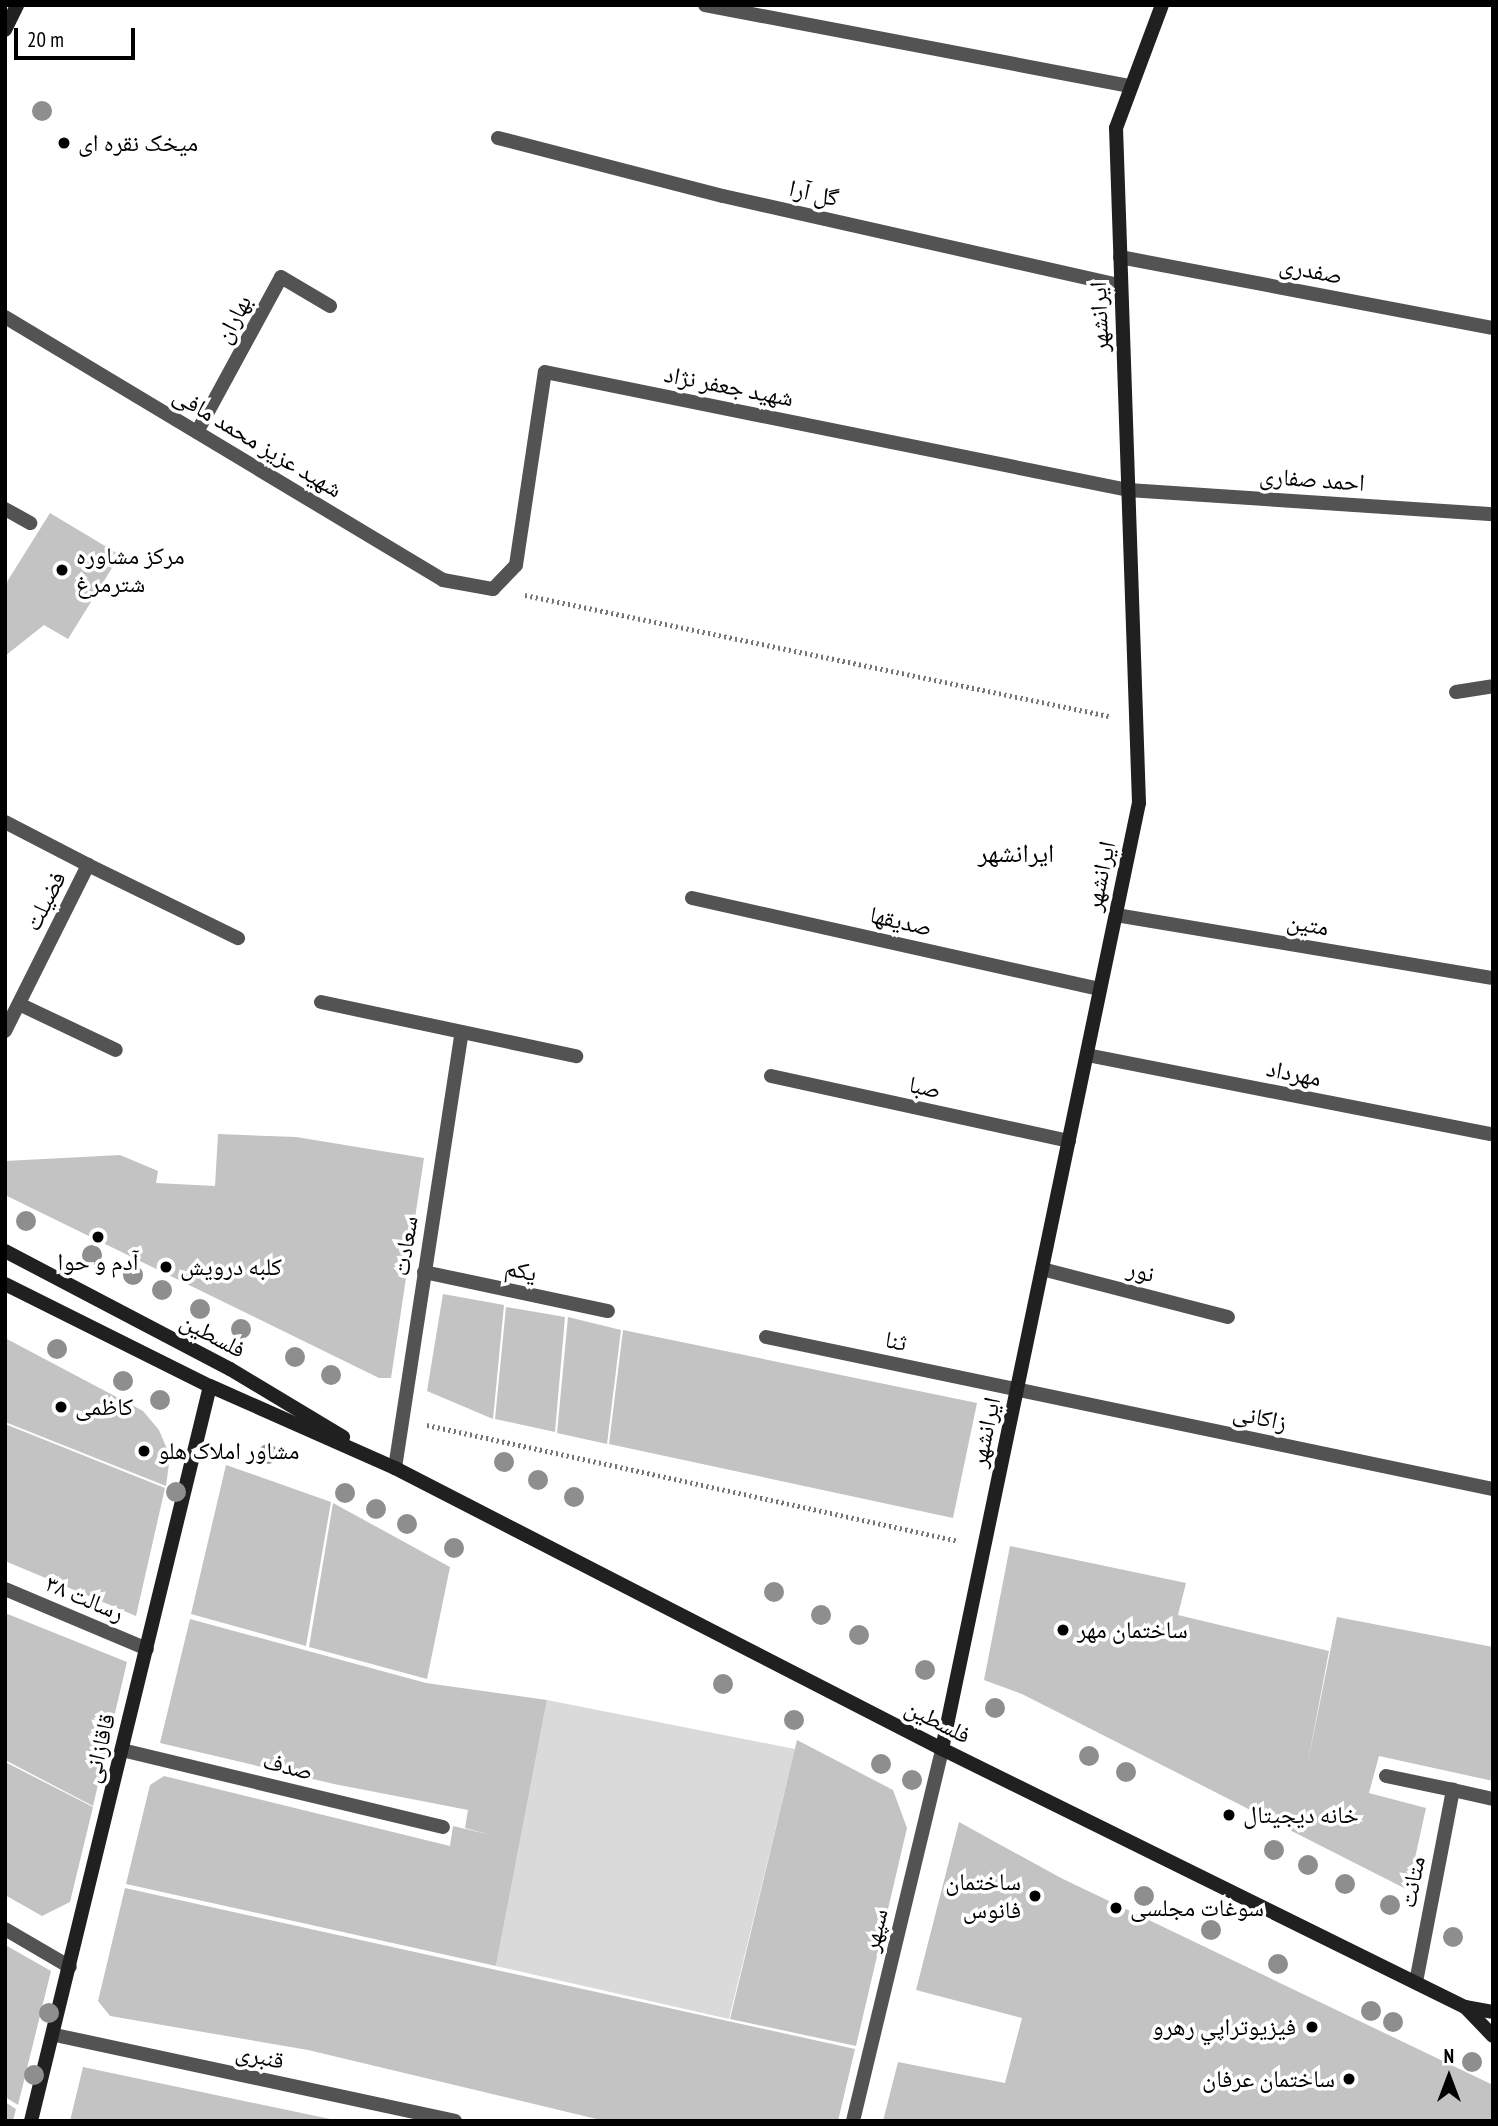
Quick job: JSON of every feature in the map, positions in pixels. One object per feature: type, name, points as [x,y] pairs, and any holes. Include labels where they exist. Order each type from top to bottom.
[{"type":"street","points":[[5,30],[17,5]]},
{"type":"street","points":[[705,5],[1131,86]]},
{"type":"street","name":"ایرانشهر","points":[[942,1749],[1139,803],[1116,128],[1162,5]]},
{"type":"street","name":"گل آرا","points":[[498,138],[723,196],[1121,286]]},
{"type":"street","name":"صفدری","points":[[1120,257],[1493,328]]},
{"type":"street","name":"بهاران","points":[[197,432],[281,276],[330,306]]},
{"type":"street","name":"شهید عزیز محمد مافی","points":[[5,317],[443,580],[493,589]]},
{"type":"street","name":"شهید جعفر نژاد","points":[[493,589],[516,565],[545,372],[1128,490]]},
{"type":"street","name":"احمد صفاری","points":[[1128,490],[1493,514]]},
{"type":"street","points":[[5,509],[30,523]]},
{"type":"street","points":[[1456,692],[1493,686]]},
{"type":"street","points":[[5,822],[88,865]]},
{"type":"street","name":"فضیلت","points":[[5,1031],[88,865],[238,938]]},
{"type":"street","name":"صدیقها","points":[[692,898],[1100,989]]},
{"type":"street","name":"متین","points":[[1116,915],[1493,978]]},
{"type":"street","points":[[321,1002],[576,1056]]},
{"type":"street","points":[[19,1004],[116,1050]]},
{"type":"street","name":"سعادت","points":[[395,1468],[462,1032]]},
{"type":"street","name":"مهرداد","points":[[1087,1055],[1493,1135]]},
{"type":"street","name":"صبا","points":[[771,1076],[1069,1141]]},
{"type":"street","name":"فلسطین","points":[[5,1251],[230,1369],[395,1468]]},
{"type":"street","name":"نور","points":[[1042,1269],[1228,1317]]},
{"type":"street","name":"یکم","points":[[424,1272],[608,1311]]},
{"type":"street","name":"فلسطین","points":[[5,1283],[210,1386],[395,1468],[942,1749],[1465,2007],[1493,2012]]},
{"type":"street","name":"ثنا","points":[[766,1338],[1017,1389]]},
{"type":"street","name":"قاقازانی","points":[[32,2121],[55,2035],[210,1386]]},
{"type":"street","name":"زاکانی","points":[[1017,1389],[1493,1489]]},
{"type":"street","name":"۳۸ رسالت","points":[[5,1589],[146,1649]]},
{"type":"street","name":"سپهر","points":[[853,2121],[942,1749]]},
{"type":"street","name":"صدف","points":[[122,1750],[443,1827]]},
{"type":"street","points":[[1386,1776],[1493,1798]]},
{"type":"street","name":"متانت","points":[[1416,1982],[1453,1790]]},
{"type":"street","points":[[5,1929],[70,1967]]},
{"type":"street","name":"فلسطین","points":[[1465,2007],[1493,2036]]},
{"type":"street","name":"قنبری","points":[[55,2035],[455,2121]]},
{"type":"path","points":[[493,589],[1136,722]]},
{"type":"path","points":[[402,1420],[984,1547]]},
{"type":"shaded area","points":[[547,1700],[795,1749],[729,2019],[496,1966]]},
{"type":"building","name":"مرکز مشاوره شترمرغ","points":[[50,513],[120,555],[68,639],[44,625],[5,656],[5,585]]},
{"type":"building","points":[[218,1134],[296,1137],[424,1158],[391,1378],[379,1378],[5,1195],[5,1161],[120,1155],[158,1171],[156,1183],[215,1186]]},
{"type":"building","points":[[443,1294],[504,1305],[493,1419],[427,1391]]},
{"type":"building","points":[[506,1307],[565,1317],[555,1432],[495,1419]]},
{"type":"building","points":[[568,1317],[621,1330],[607,1444],[557,1433]]},
{"type":"building","points":[[623,1330],[977,1403],[953,1518],[609,1444]]},
{"type":"building","points":[[5,1338],[143,1411],[159,1430],[170,1456],[166,1486],[5,1422]]},
{"type":"building","points":[[5,1424],[165,1488],[136,1616],[5,1561]]},
{"type":"building","points":[[226,1465],[331,1502],[306,1646],[191,1614]]},
{"type":"building","points":[[333,1503],[450,1567],[427,1679],[309,1647]]},
{"type":"building","points":[[1010,1546],[1186,1583],[1178,1615],[1329,1651],[1307,1767],[1337,1617],[1493,1647],[1493,1781],[1379,1756],[1369,1793],[1426,1808],[1408,1890],[1022,1694],[984,1680]]},
{"type":"building","points":[[5,1613],[127,1662],[93,1806],[5,1760]]},
{"type":"building","points":[[190,1619],[426,1683],[547,1700],[496,1966],[126,1884],[150,1785],[164,1776],[450,1846],[453,1826],[491,1835],[465,1828],[468,1810],[334,1784],[160,1743]]},
{"type":"building","points":[[797,1740],[893,1790],[907,1828],[856,2046],[730,2019]]},
{"type":"building","points":[[5,1762],[93,1807],[70,1902],[42,1916],[5,1895]]},
{"type":"building","points":[[959,1822],[1061,1878],[1493,2085],[1493,2121],[883,2121],[898,2062],[1005,2083],[1022,2018],[916,1990]]},
{"type":"building","points":[[125,1888],[855,2049],[838,2121],[605,2121],[308,2050],[110,2016],[98,2001]]},
{"type":"building","points":[[7,1946],[51,1971],[18,2105],[5,2097]]},
{"type":"building","points":[[83,2067],[335,2120],[335,2121],[70,2121]]},
{"type":"building","points":[[5,2102],[16,2109],[13,2121],[5,2121]]},
{"type":"place","name":"میخک نقره ای","points":[[64,143]]},
{"type":"place","name":"مرکز مشاوره شترمرغ","points":[[62,570]]},
{"type":"place","name":"آدم و حوا","points":[[98,1237]]},
{"type":"place","name":"کلبه درویش","points":[[166,1267]]},
{"type":"place","name":"کاظمی","points":[[61,1407]]},
{"type":"place","name":"مشاور املاک هلو","points":[[144,1451]]},
{"type":"place","name":"ساختمان مهر","points":[[1063,1630]]},
{"type":"place","name":"خانه دیجیتال","points":[[1229,1815]]},
{"type":"place","name":"ساختمان فانوس","points":[[1035,1896]]},
{"type":"place","name":"سوغات مجلسی","points":[[1116,1908]]},
{"type":"place","name":"فيزيوتراپي رهرو","points":[[1312,2027]]},
{"type":"place","name":"ساختمان عرفان","points":[[1349,2079]]},
{"type":"district","name":"ایرانشهر","points":[[1016,853]]}]
